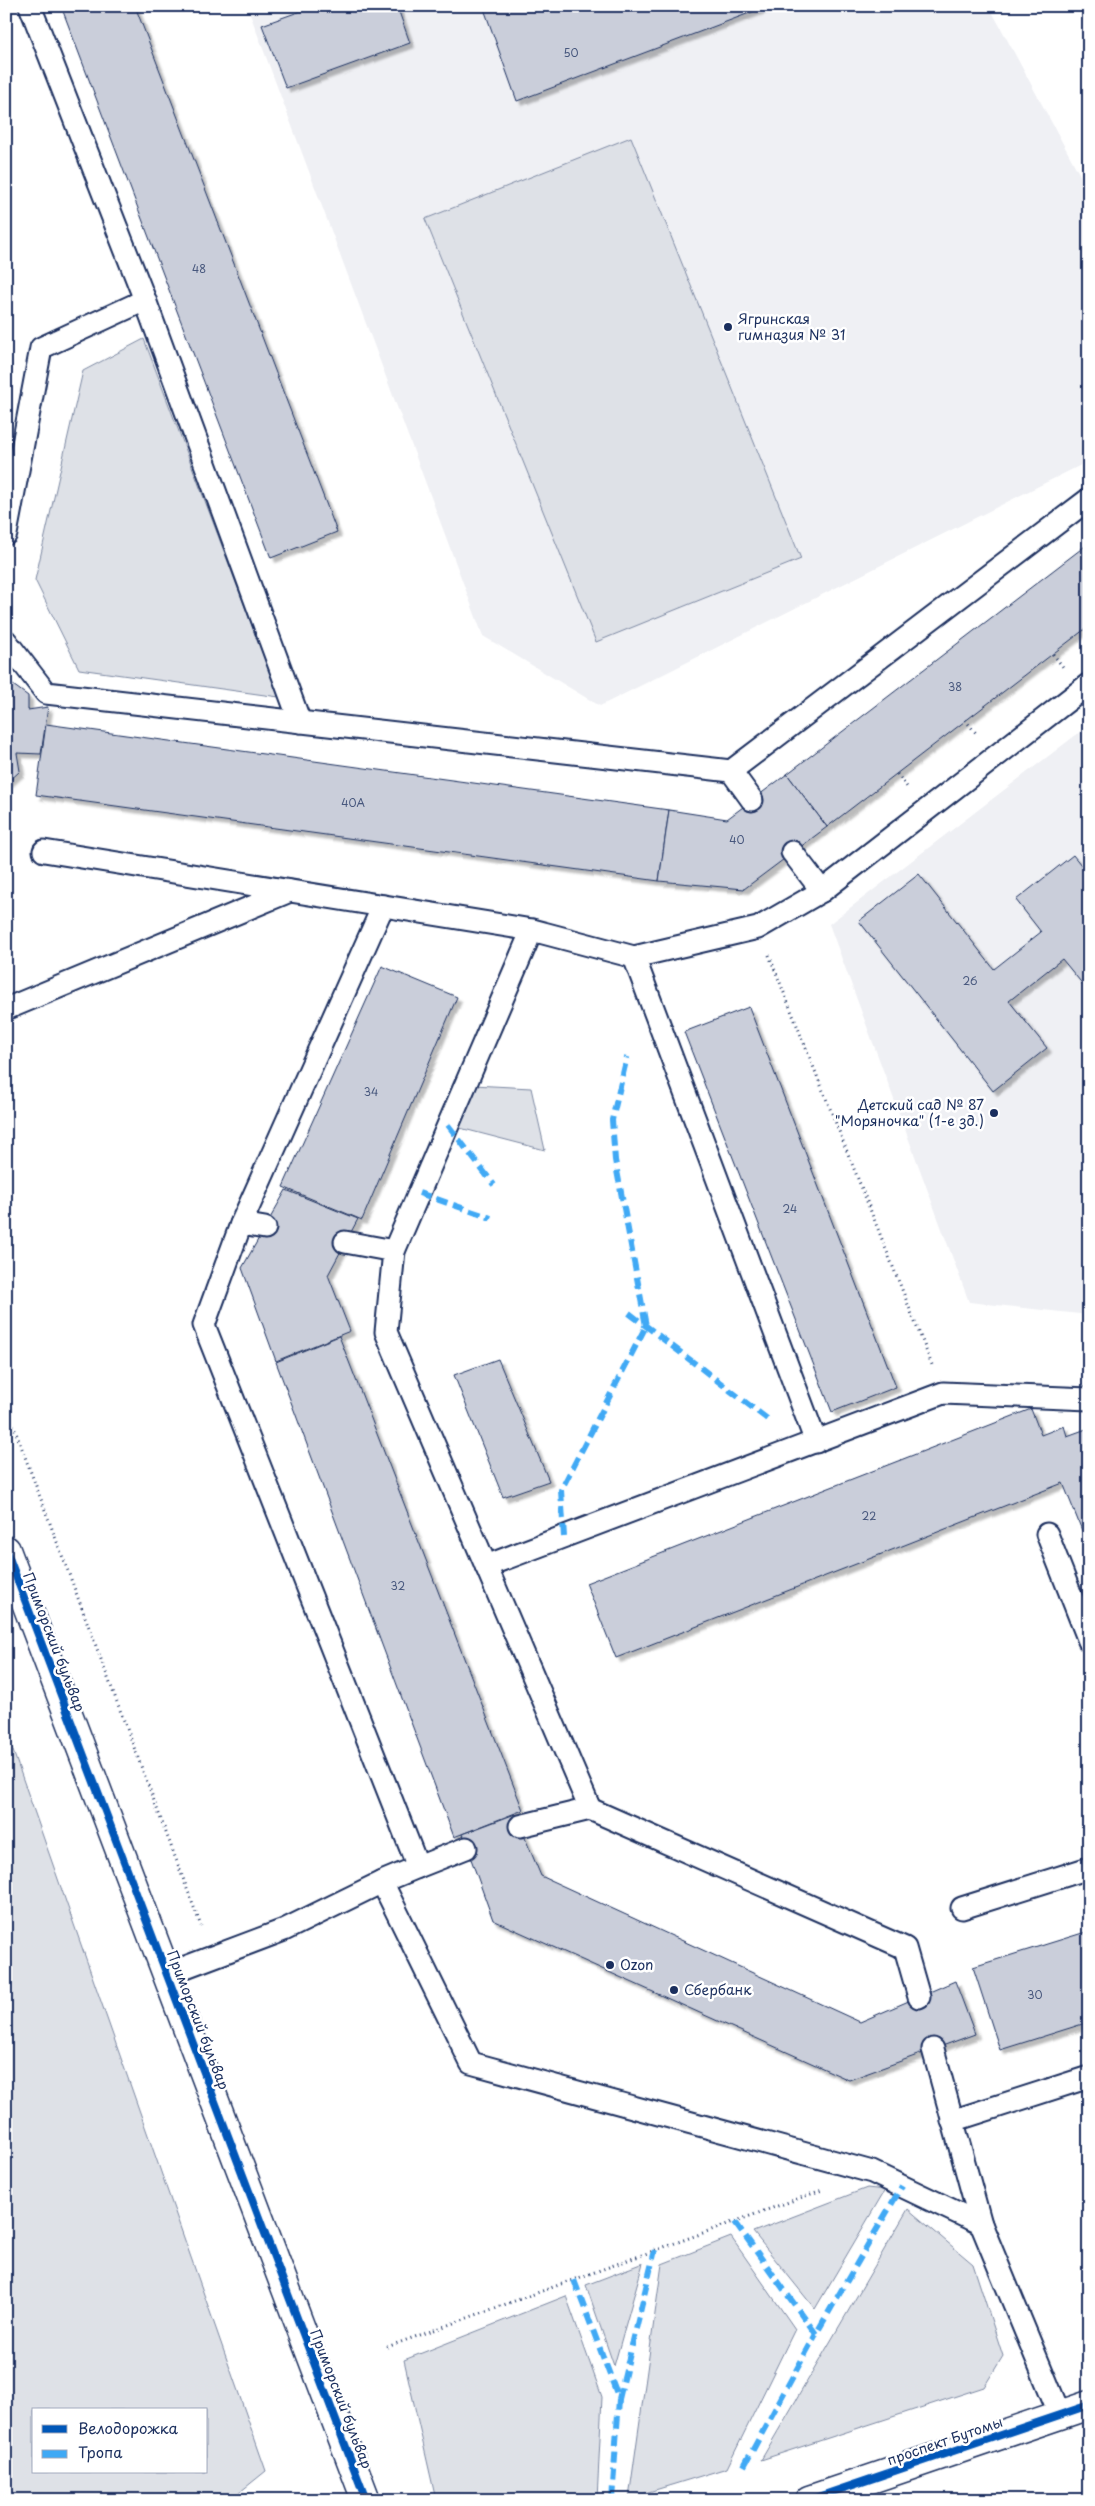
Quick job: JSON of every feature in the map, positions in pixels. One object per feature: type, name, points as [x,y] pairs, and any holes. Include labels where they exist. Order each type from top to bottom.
[{"type":"street","name":"Приморский бульвар","points":[[6,1550],[366,2500]]},
{"type":"street","name":"проспект Бутомы","points":[[809,2500],[1089,2405]]},
{"type":"lane","points":[[30,6],[145,300],[300,722]]},
{"type":"lane","points":[[6,534],[41,348],[145,300]]},
{"type":"lane","points":[[6,641],[46,693],[731,771],[1089,499]]},
{"type":"lane","points":[[44,851],[532,930],[634,957],[758,928],[822,891],[1089,684]]},
{"type":"lane","points":[[731,771],[752,800]]},
{"type":"lane","points":[[792,852],[822,891]]},
{"type":"lane","points":[[6,1008],[290,891]]},
{"type":"lane","points":[[383,906],[241,1224],[204,1325],[418,1867]]},
{"type":"lane","points":[[532,930],[394,1251],[386,1332],[590,1809]]},
{"type":"lane","points":[[634,957],[816,1442]]},
{"type":"lane","points":[[241,1224],[265,1228]]},
{"type":"lane","points":[[345,1242],[394,1251]]},
{"type":"lane","points":[[486,1566],[943,1393],[1089,1399]]},
{"type":"lane","points":[[1047,1534],[1089,1641]]},
{"type":"lane","points":[[520,1826],[590,1809],[905,1948],[919,1997]]},
{"type":"lane","points":[[167,1974],[284,1930],[382,1882],[466,1848]]},
{"type":"lane","points":[[962,1908],[1089,1868]]},
{"type":"lane","points":[[382,1882],[471,2063],[872,2172],[981,2224]]},
{"type":"lane","points":[[933,2049],[981,2224],[1060,2415]]},
{"type":"lane","points":[[952,2120],[1089,2077]]},
{"type":"path","points":[[758,928],[943,1393]]},
{"type":"path","points":[[6,1406],[201,1926]]},
{"type":"path","points":[[387,2347],[872,2172]]},
{"type":"shaded area","name":"Ягринская гимназия № 31","points":[[247,6],[989,6],[1089,192],[1089,461],[600,706],[483,636]]},
{"type":"shaded area","points":[[631,137],[801,559],[596,642],[425,219]]},
{"type":"shaded area","points":[[144,339],[279,697],[79,669],[35,580],[83,371]]},
{"type":"shaded area","name":"Детский сад № 87 \"Моряночка\" (1-е зд.)","points":[[1089,725],[1089,1315],[969,1302],[829,924]]},
{"type":"shaded area","points":[[473,1085],[531,1088],[545,1150],[460,1128]]},
{"type":"shaded area","points":[[6,1731],[266,2471],[230,2500],[6,2500]]},
{"type":"shaded area","points":[[867,2188],[885,2190],[815,2309],[753,2232]]},
{"type":"shaded area","points":[[908,2209],[973,2264],[1003,2356],[984,2387],[761,2460]]},
{"type":"shaded area","points":[[731,2237],[795,2329],[727,2468],[629,2498],[662,2264]]},
{"type":"shaded area","points":[[643,2263],[614,2366],[586,2285]]},
{"type":"shaded area","points":[[566,2296],[602,2397],[597,2500],[436,2500],[404,2360]]},
{"type":"building","points":[[61,6],[135,6],[337,532],[271,558]]},
{"type":"building","points":[[315,6],[397,6],[410,43],[286,88],[262,25]]},
{"type":"building","points":[[483,6],[768,6],[517,101]]},
{"type":"building","points":[[1089,543],[1089,626],[827,827],[787,774]]},
{"type":"building","points":[[6,685],[13,685],[28,696],[28,710],[48,707],[41,754],[17,753],[20,771],[6,784]]},
{"type":"building","points":[[46,724],[669,810],[659,881],[36,795]]},
{"type":"building","points":[[787,774],[827,827],[744,889],[659,881],[669,810],[727,819]]},
{"type":"building","points":[[1073,855],[1089,875],[1089,992],[1062,959],[1009,1001],[1047,1048],[993,1091],[859,921],[919,874],[994,969],[1041,932],[1016,900]]},
{"type":"building","points":[[382,966],[457,997],[362,1220],[283,1187]]},
{"type":"building","points":[[749,1007],[896,1387],[832,1412],[684,1032]]},
{"type":"building","points":[[286,1190],[358,1219],[328,1275],[350,1331],[276,1361],[242,1268]]},
{"type":"building","points":[[339,1336],[523,1810],[454,1837],[276,1362]]},
{"type":"building","points":[[498,1359],[549,1481],[503,1497],[454,1375]]},
{"type":"building","points":[[1031,1409],[1041,1435],[1064,1426],[1067,1436],[1089,1428],[1089,1548],[1063,1483],[616,1658],[586,1583]]},
{"type":"building","points":[[515,1814],[541,1876],[860,2022],[955,1981],[975,2034],[849,2080],[493,1920],[462,1834]]},
{"type":"building","points":[[1089,1931],[1089,2022],[1000,2050],[973,1967]]},
{"type":"marked path","points":[[564,1537],[561,1490],[646,1326],[615,1160],[612,1120],[627,1057]]},
{"type":"marked path","points":[[448,1125],[494,1185]]},
{"type":"marked path","points":[[419,1193],[491,1218]]},
{"type":"marked path","points":[[629,1313],[770,1421]]},
{"type":"marked path","points":[[735,2222],[816,2334],[902,2186]]},
{"type":"marked path","points":[[619,2399],[655,2250]]},
{"type":"marked path","points":[[574,2280],[619,2399],[612,2500]]},
{"type":"marked path","points":[[744,2466],[816,2334]]},
{"type":"cycle path","points":[[6,1550],[366,2500]]},
{"type":"cycle path","points":[[809,2500],[1089,2405]]},
{"type":"place","name":"Ягринская гимназия № 31","points":[[728,327]]},
{"type":"place","name":"Детский сад № 87 \"Моряночка\" (1-е зд.)","points":[[994,1113]]},
{"type":"place","name":"Ozon","points":[[610,1965]]},
{"type":"place","name":"Сбербанк","points":[[674,1990]]}]
